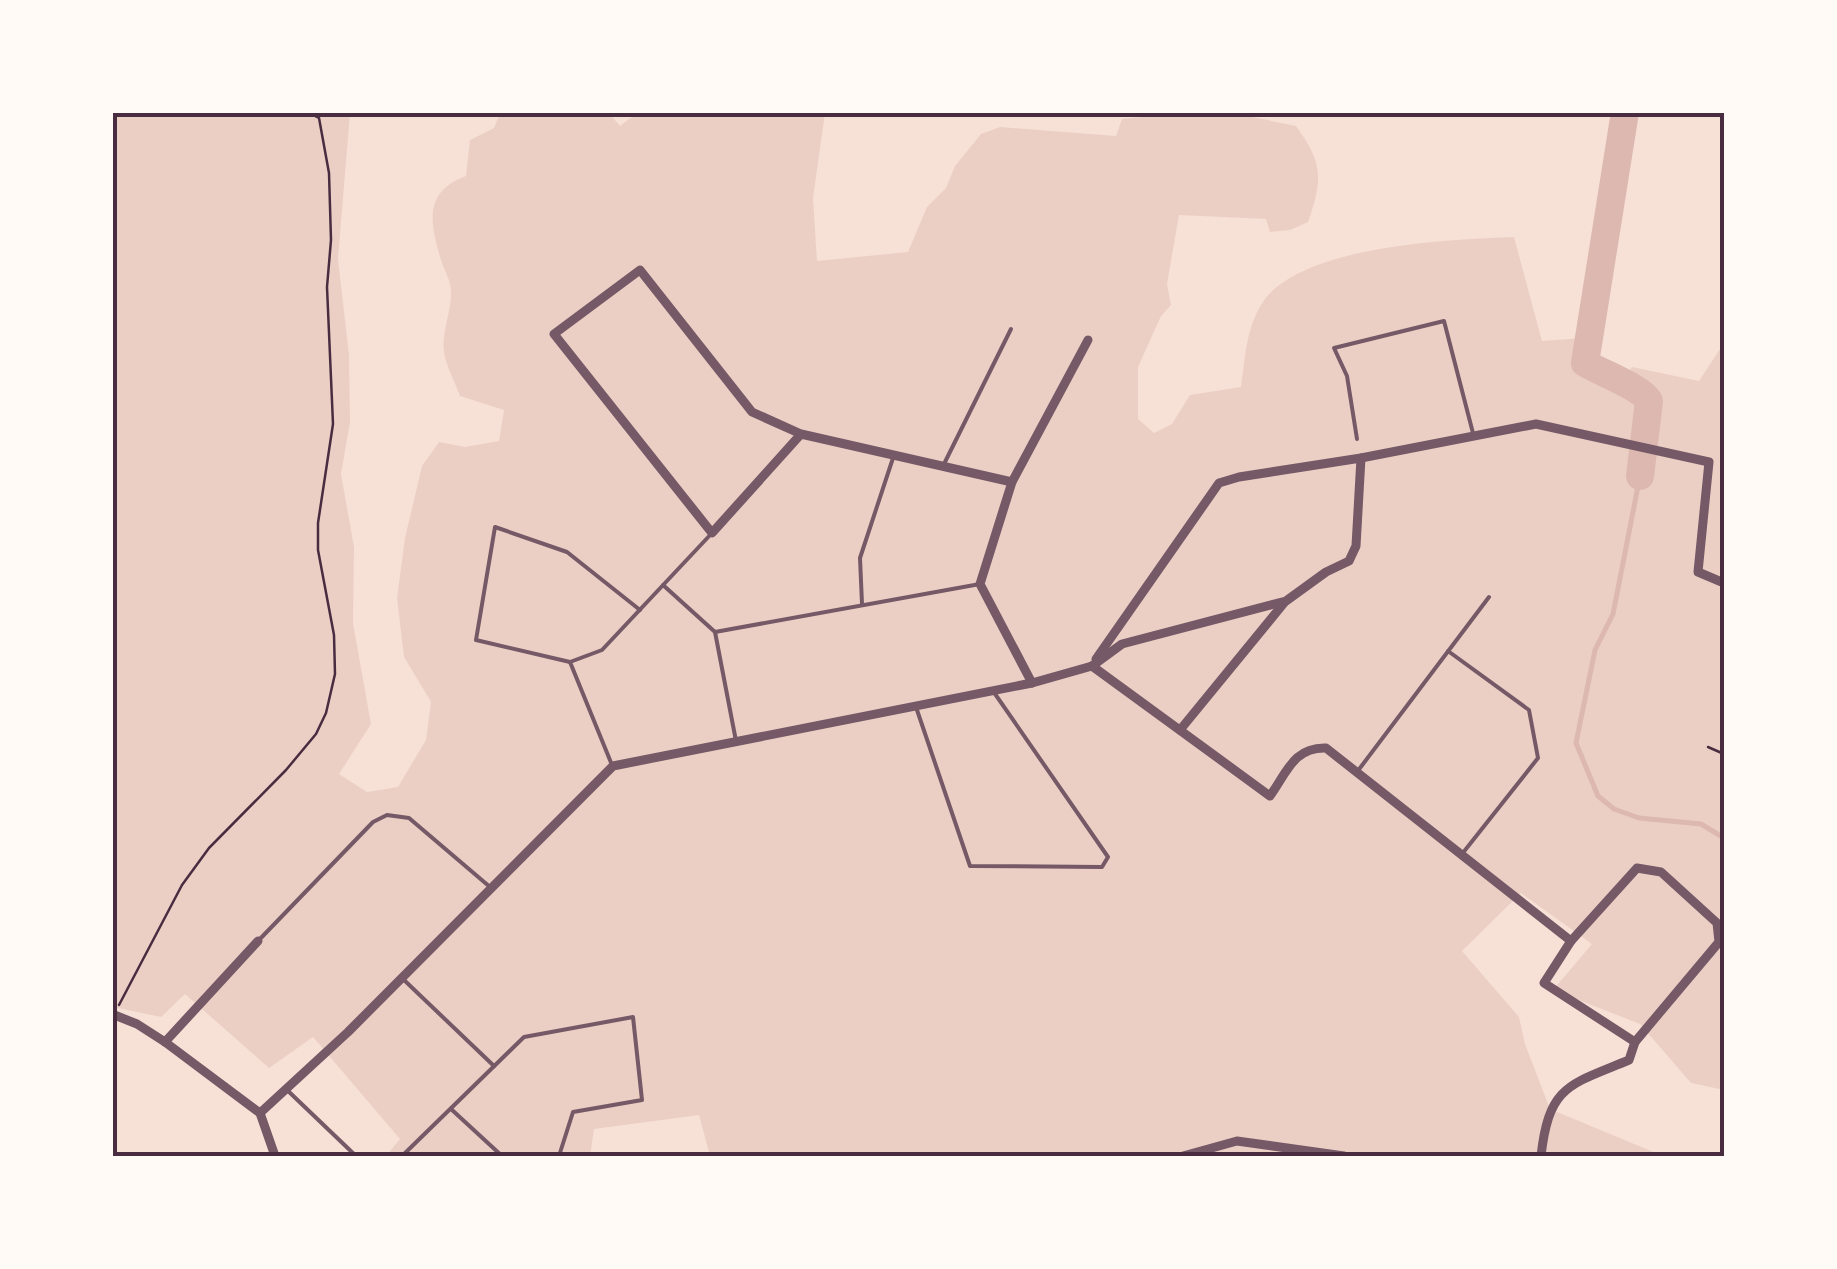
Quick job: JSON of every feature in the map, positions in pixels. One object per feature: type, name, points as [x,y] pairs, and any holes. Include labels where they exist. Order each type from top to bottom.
[{"type":"street","points":[[801,434],[712,534],[554,334],[640,270],[752,412],[801,434],[1012,482]]},
{"type":"street","points":[[1032,683],[980,584],[1012,482],[1088,340]]},
{"type":"street","points":[[1092,666],[1219,483],[1536,424],[1709,462],[1698,572],[1724,583]]},
{"type":"street","points":[[1180,730],[1286,601],[1326,572],[1349,562],[1356,546],[1361,458]]},
{"type":"street","points":[[260,1113],[348,1032],[613,766],[1032,683],[1092,666],[1122,644],[1286,601]]},
{"type":"street","points":[[1092,666],[1270,796],[1300,752],[1326,748],[1571,941]]},
{"type":"street","points":[[1541,1156],[1544,1126],[1565,1087],[1628,1060],[1635,1042],[1719,942],[1717,922],[1661,872],[1638,868],[1571,941],[1544,983],[1635,1042]]},
{"type":"street","points":[[165,1042],[258,941]]},
{"type":"street","points":[[112,1014],[165,1042],[260,1113],[276,1156]]},
{"type":"street","points":[[1182,1156],[1238,1141],[1344,1156]]},
{"type":"lane","points":[[1357,438],[1347,376],[1334,348],[1444,321],[1474,436]]},
{"type":"lane","points":[[943,466],[1011,329]]},
{"type":"lane","points":[[862,606],[860,558],[894,455]]},
{"type":"lane","points":[[640,610],[567,552],[495,527],[476,640],[570,662],[602,650],[664,585],[712,534]]},
{"type":"lane","points":[[715,632],[980,584]]},
{"type":"lane","points":[[664,585],[715,632],[736,742]]},
{"type":"lane","points":[[1357,772],[1489,597]]},
{"type":"lane","points":[[1448,652],[1529,710],[1538,758],[1462,855]]},
{"type":"lane","points":[[570,662],[613,766]]},
{"type":"lane","points":[[916,706],[970,866],[1102,867],[1108,857],[993,691]]},
{"type":"lane","points":[[258,941],[373,822],[386,815],[410,818],[490,888]]},
{"type":"lane","points":[[400,977],[494,1066]]},
{"type":"lane","points":[[402,1156],[524,1037],[633,1017],[642,1100],[573,1112],[559,1156]]},
{"type":"lane","points":[[286,1089],[356,1156]]},
{"type":"lane","points":[[450,1108],[502,1156]]},
{"type":"path","points":[[112,114],[121,112]]},
{"type":"path","points":[[112,1014],[126,996],[182,885],[210,848],[286,770],[316,734],[326,713],[334,674],[334,635],[318,550],[318,523],[333,424],[327,287],[331,240],[329,174],[319,118],[307,112]]},
{"type":"path","points":[[1708,748],[1724,754]]},
{"type":"shaded area","points":[[1191,112],[1233,113],[1296,126],[1316,161],[1318,182],[1308,222],[1290,230],[1270,232],[1266,219],[1179,215],[1167,284],[1171,305],[1161,316],[1138,367],[1138,419],[1154,433],[1172,424],[1190,395],[1241,387],[1252,324],[1261,305],[1279,285],[1339,258],[1415,244],[1514,237],[1542,341],[1597,337],[1592,361],[1625,378],[1632,367],[1699,381],[1724,343],[1724,1090],[1691,1083],[1640,1024],[1553,990],[1592,944],[1521,893],[1462,951],[1519,1017],[1550,1109],[1663,1156],[710,1156],[699,1115],[594,1129],[590,1156],[386,1156],[400,1139],[313,1037],[269,1068],[185,994],[161,1017],[113,1007],[113,113],[350,113],[338,259],[349,355],[350,422],[341,474],[354,547],[353,623],[371,724],[339,774],[367,792],[398,787],[426,740],[431,702],[404,657],[397,598],[405,538],[422,466],[439,442],[465,447],[499,441],[504,410],[460,396],[447,363],[443,345],[451,290],[437,246],[433,210],[442,191],[466,176],[470,140],[494,128],[500,113],[609,113],[620,126],[637,113],[825,113],[813,198],[817,261],[908,252],[927,207],[946,188],[955,166],[981,134],[1000,127],[1116,136],[1122,119]]},
{"type":"waterway","points":[[1625,112],[1585,363],[1629,385],[1649,401],[1640,476]]},
{"type":"waterway","points":[[1640,476],[1613,614],[1595,650],[1576,743],[1598,796],[1614,809],[1639,818],[1701,824],[1724,838]]}]
